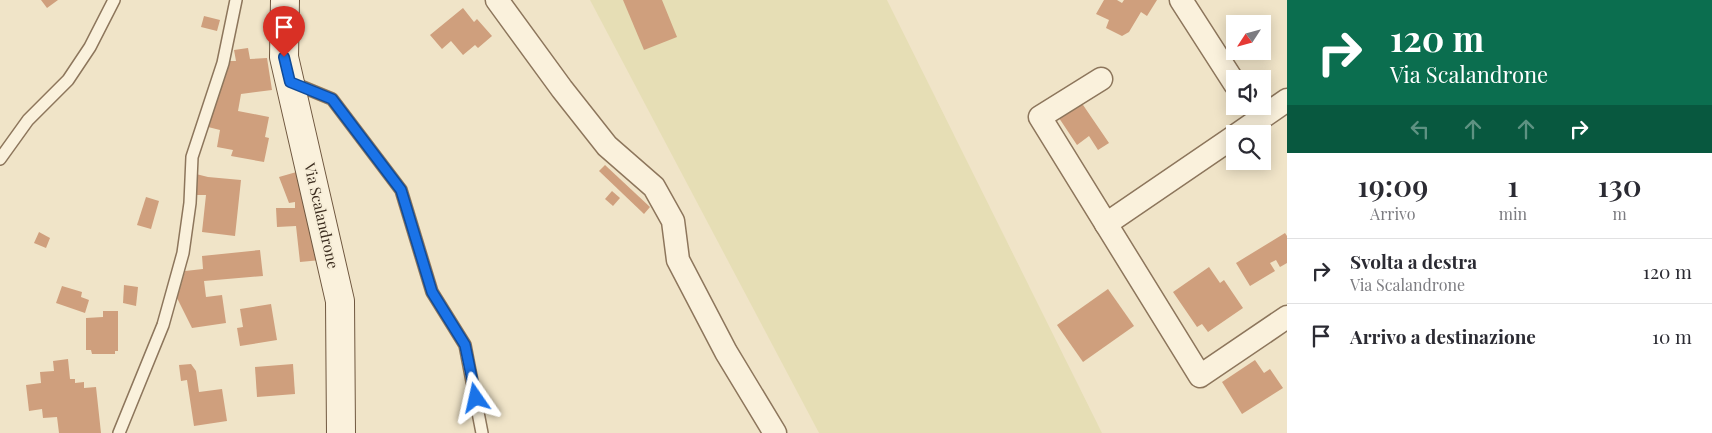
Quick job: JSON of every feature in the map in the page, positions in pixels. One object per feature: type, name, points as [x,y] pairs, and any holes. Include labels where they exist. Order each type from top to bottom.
[{"type":"street","name":"Via Scalandrone","points":[[285,0],[284,57],[340,301],[340,433]]},
{"type":"street","points":[[497,0],[562,89],[607,146],[654,187],[673,220],[678,260],[726,352],[775,433]]},
{"type":"street","points":[[1181,0],[1226,70]]},
{"type":"street","points":[[1101,79],[1040,117],[1200,376],[1287,317]]},
{"type":"street","points":[[1271,106],[1287,100]]},
{"type":"street","points":[[1244,125],[1252,115]]},
{"type":"street","points":[[1106,224],[1226,142]]},
{"type":"lane","points":[[0,159],[28,120],[68,80],[90,46],[114,0]]},
{"type":"lane","points":[[119,433],[163,325],[183,253],[190,203],[192,158],[223,63],[236,0]]},
{"type":"lane","points":[[290,82],[332,99],[401,190],[432,292],[465,345],[482,433]]},
{"type":"shaded area","points":[[590,0],[887,0],[1102,433],[819,433]]},
{"type":"building","points":[[41,0],[58,0],[47,8]]},
{"type":"building","points":[[623,0],[662,0],[677,37],[644,50]]},
{"type":"building","points":[[1104,0],[1117,0],[1122,3],[1124,0],[1157,0],[1147,16],[1141,12],[1129,32],[1122,36],[1106,28],[1109,20],[1096,14]]},
{"type":"building","points":[[463,8],[474,22],[477,19],[492,36],[478,48],[475,45],[463,55],[451,41],[442,49],[430,35]]},
{"type":"building","points":[[204,16],[220,20],[217,31],[201,27]]},
{"type":"building","points":[[248,48],[250,59],[267,58],[272,90],[241,94],[238,111],[269,117],[265,137],[269,138],[264,162],[231,156],[233,150],[217,147],[220,130],[208,127],[225,61],[236,61],[234,50]]},
{"type":"building","points":[[1081,102],[1109,143],[1098,150],[1089,136],[1077,145],[1059,118]]},
{"type":"building","points":[[605,165],[650,207],[644,214],[599,171]]},
{"type":"building","points":[[300,171],[321,260],[300,262],[296,226],[277,227],[276,208],[295,208],[295,202],[289,203],[279,177]]},
{"type":"building","points":[[196,174],[241,180],[235,236],[202,232],[206,195],[196,195]]},
{"type":"building","points":[[612,191],[620,198],[613,206],[605,199]]},
{"type":"building","points":[[146,197],[159,201],[151,229],[137,225]]},
{"type":"building","points":[[39,232],[50,238],[46,248],[34,243]]},
{"type":"building","points":[[1285,233],[1287,236],[1287,263],[1280,267],[1276,260],[1270,263],[1275,271],[1250,286],[1236,263]]},
{"type":"building","points":[[260,250],[263,276],[204,281],[206,297],[222,295],[226,323],[192,328],[177,298],[185,271],[203,269],[202,256]]},
{"type":"building","points":[[1209,267],[1220,283],[1224,280],[1243,308],[1208,332],[1202,324],[1197,327],[1173,292]]},
{"type":"building","points":[[124,285],[138,287],[136,306],[123,303]]},
{"type":"building","points":[[62,286],[82,292],[81,297],[89,300],[85,313],[56,303]]},
{"type":"building","points":[[1108,289],[1134,326],[1083,362],[1057,325]]},
{"type":"building","points":[[271,304],[277,340],[240,346],[237,328],[243,327],[240,309]]},
{"type":"building","points":[[103,311],[118,311],[118,351],[115,351],[115,354],[92,354],[91,350],[86,350],[86,318],[103,317]]},
{"type":"building","points":[[68,359],[70,379],[75,379],[75,383],[84,382],[84,388],[96,387],[101,433],[59,433],[57,417],[43,418],[42,409],[29,411],[26,385],[41,383],[40,372],[54,371],[53,361]]},
{"type":"building","points":[[1255,360],[1264,373],[1270,369],[1283,388],[1242,414],[1222,382]]},
{"type":"building","points":[[191,364],[196,371],[199,392],[222,389],[227,421],[194,426],[187,380],[181,381],[179,365]]},
{"type":"building","points":[[293,364],[295,394],[257,397],[255,367]]},
{"type":"route","points":[[284,57],[290,82],[332,99],[401,190],[432,292],[465,345],[476,398]]}]
